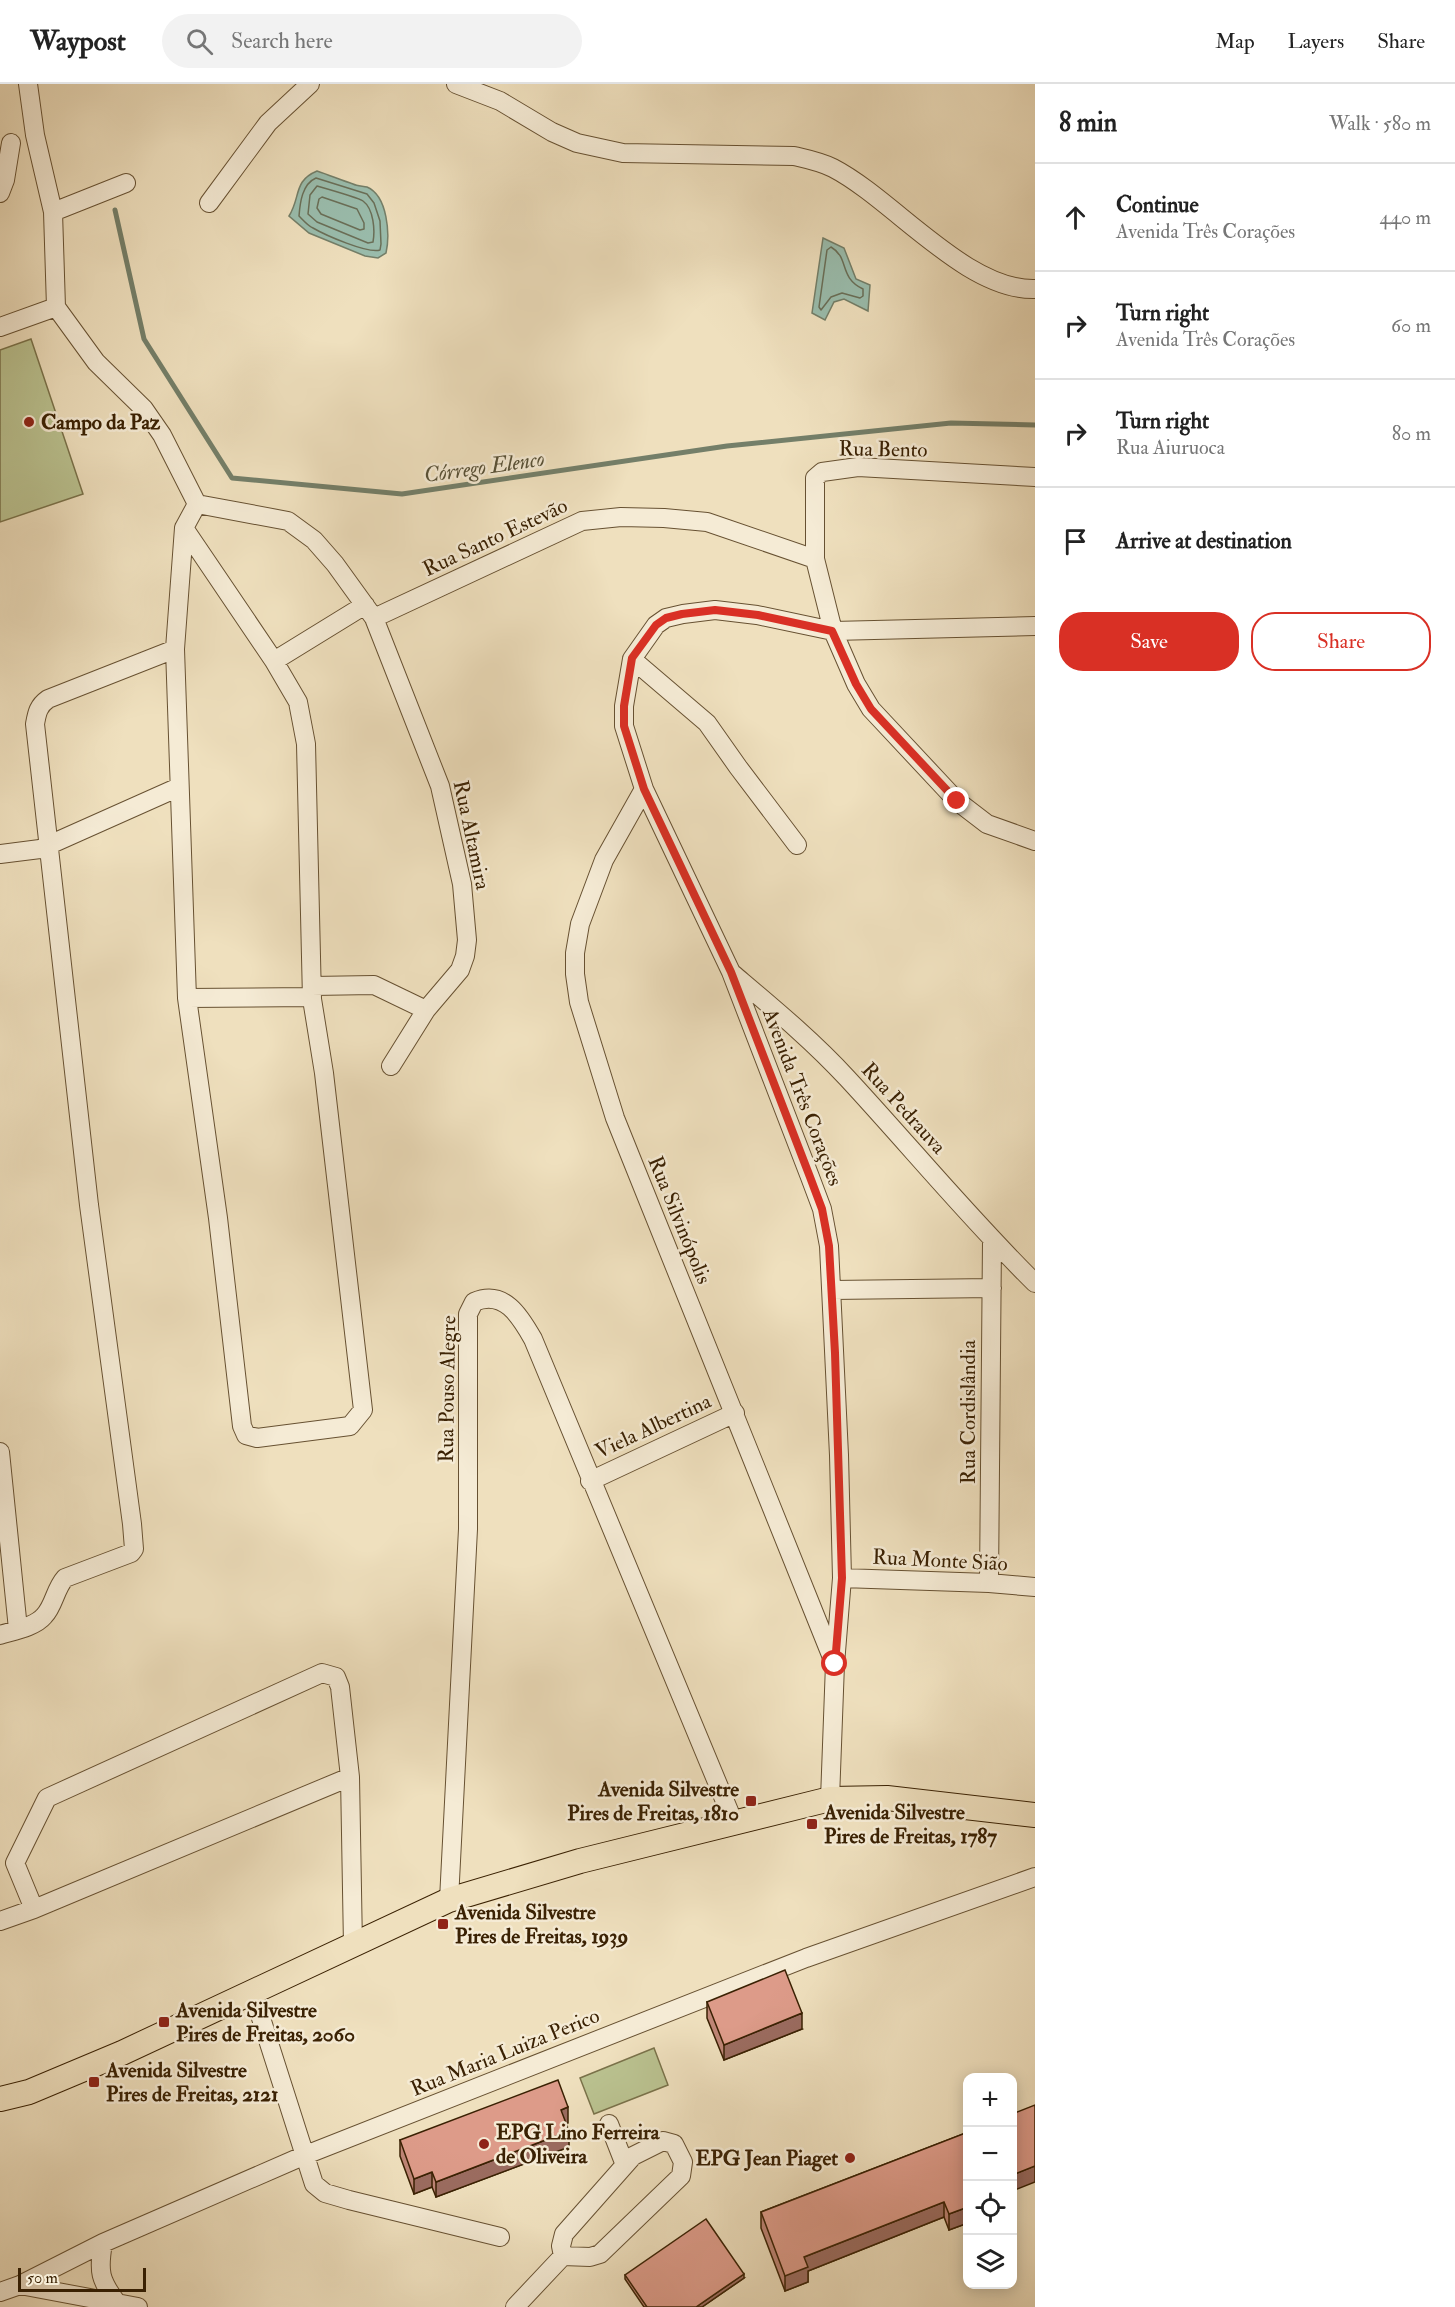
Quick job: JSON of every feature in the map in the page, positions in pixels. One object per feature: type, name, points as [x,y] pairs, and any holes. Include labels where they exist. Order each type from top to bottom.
[{"type":"main road","points":[[0,2099],[29,2092],[57,2080],[253,1993],[449,1900],[580,1862],[830,1799],[887,1798],[1035,1815]]},
{"type":"street","points":[[28,84],[35,135],[53,212],[56,307],[96,362],[144,409],[162,435],[197,504]]},
{"type":"street","points":[[209,203],[268,123],[310,84]]},
{"type":"street","points":[[456,84],[500,100],[552,132],[596,148],[623,153],[794,156],[815,160],[859,184],[972,270],[1003,284],[1035,289]]},
{"type":"street","points":[[0,193],[4,180],[5,139],[35,135]]},
{"type":"street","points":[[53,212],[126,183]]},
{"type":"street","points":[[0,327],[56,307]]},
{"type":"street","name":"Rua Bento","points":[[1035,477],[858,467],[822,472],[815,478],[815,559],[832,631],[866,701],[893,735],[957,801],[987,824],[1035,841]]},
{"type":"street","points":[[184,528],[274,661],[298,702],[306,744],[312,991],[324,1073],[363,1410],[350,1426],[257,1438],[246,1435],[242,1426],[218,1218],[187,998],[175,650],[184,528],[197,504]]},
{"type":"street","points":[[197,504],[288,521],[314,540],[369,612]]},
{"type":"street","name":"Rua Santo Estevão","points":[[274,661],[369,612],[582,521],[621,517],[708,522],[815,559]]},
{"type":"street","name":"Avenida Três Corações","points":[[830,1799],[835,1664],[842,1578],[829,1246],[822,1209],[731,972],[644,789],[624,726],[624,706],[632,658],[656,625],[666,618],[715,610],[758,615],[832,631],[1035,626]]},
{"type":"street","name":"Rua Altamira","points":[[369,612],[440,786],[462,884],[467,940],[460,970],[426,1010],[391,1066]]},
{"type":"street","points":[[0,1635],[45,1616],[65,1578],[131,1553],[134,1548],[89,1205],[35,724],[37,711],[42,704],[175,650]]},
{"type":"street","points":[[632,658],[707,723],[797,845]]},
{"type":"street","points":[[0,854],[40,849],[179,787]]},
{"type":"street","name":"Rua Silvinópolis","points":[[644,789],[604,860],[580,924],[575,953],[579,1002],[615,1118],[835,1664]]},
{"type":"street","name":"Rua Pedrauva","points":[[731,972],[797,1029],[846,1077],[992,1240],[1035,1283]]},
{"type":"street","points":[[187,998],[374,985],[426,1010]]},
{"type":"street","name":"Rua Cordislândia","points":[[989,1583],[992,1240]]},
{"type":"street","points":[[832,1290],[992,1288]]},
{"type":"street","name":"Rua Pouso Alegre","points":[[449,1900],[468,1529],[468,1314],[474,1302],[484,1297],[510,1305],[522,1319],[533,1339],[734,1823]]},
{"type":"street","name":"Viela Albertina","points":[[591,1481],[735,1413]]},
{"type":"street","points":[[0,1452],[18,1629]]},
{"type":"street","name":"Rua Monte Sião","points":[[842,1578],[989,1583],[1035,1587]]},
{"type":"street","points":[[34,1909],[15,1863],[47,1798],[322,1673],[336,1677],[340,1687],[350,1777],[353,1946]]},
{"type":"street","points":[[0,1921],[34,1909],[350,1777]]},
{"type":"street","name":"Rua Maria Luiza Perico","points":[[0,2292],[20,2285],[103,2243],[303,2156],[806,1958],[1035,1877]]},
{"type":"street","points":[[253,1993],[303,2156],[314,2184],[325,2193],[500,2237]]},
{"type":"street","points":[[609,2124],[625,2165]]},
{"type":"street","points":[[515,2307],[563,2256],[600,2254],[681,2176],[683,2162],[674,2144],[663,2141],[633,2156],[564,2234],[561,2246],[563,2256]]},
{"type":"street","points":[[103,2243],[99,2263],[100,2275],[105,2287],[117,2303]]},
{"type":"street","points":[[20,2285],[138,2307]]},
{"type":"green space","name":"Campo da Paz","points":[[31,339],[83,494],[0,522],[0,350]]},
{"type":"green space","points":[[654,2048],[668,2085],[594,2114],[580,2078]]},
{"type":"water","points":[[317,171],[367,187],[374,192],[386,217],[388,236],[386,253],[378,258],[365,256],[309,233],[289,216],[304,180]]},
{"type":"water","points":[[823,238],[844,248],[856,279],[870,285],[868,311],[844,299],[834,302],[825,320],[812,313]]},
{"type":"building","points":[[785,1970],[802,2013],[724,2045],[707,2002]]},
{"type":"building","points":[[558,2080],[568,2107],[561,2110],[569,2131],[436,2182],[432,2172],[414,2179],[400,2140]]},
{"type":"building","points":[[1035,2105],[1035,2166],[1017,2173],[1017,2127],[1017,2112]]},
{"type":"building","points":[[963,2134],[963,2209],[949,2214],[944,2202],[804,2257],[808,2267],[785,2276],[761,2212]]},
{"type":"building","points":[[706,2219],[744,2274],[696,2307],[647,2307],[625,2275]]},
{"type":"waterway","name":"Córrego Elenco","points":[[115,210],[144,339],[232,478],[402,494],[727,446],[951,423],[1035,425]]},
{"type":"place","name":"Campo da Paz","points":[[29,422]]},
{"type":"place","name":"Avenida Silvestre Pires de Freitas, 1810","points":[[751,1801]]},
{"type":"place","name":"Avenida Silvestre Pires de Freitas, 1787","points":[[812,1824]]},
{"type":"place","name":"Avenida Silvestre Pires de Freitas, 1939","points":[[443,1924]]},
{"type":"place","name":"Avenida Silvestre Pires de Freitas, 2060","points":[[164,2022]]},
{"type":"place","name":"Avenida Silvestre Pires de Freitas, 2121","points":[[94,2082]]},
{"type":"place","name":"EPG Lino Ferreira de Oliveira","points":[[484,2144]]},
{"type":"place","name":"EPG Jean Piaget","points":[[850,2158]]},
{"type":"route","points":[[835,1664],[842,1578],[839,1455],[829,1246],[822,1209],[760,1053],[731,972],[644,789],[624,726],[624,706],[632,658],[656,625],[666,618],[682,614],[715,610],[758,615],[832,631],[856,684],[871,709],[957,801]]}]
